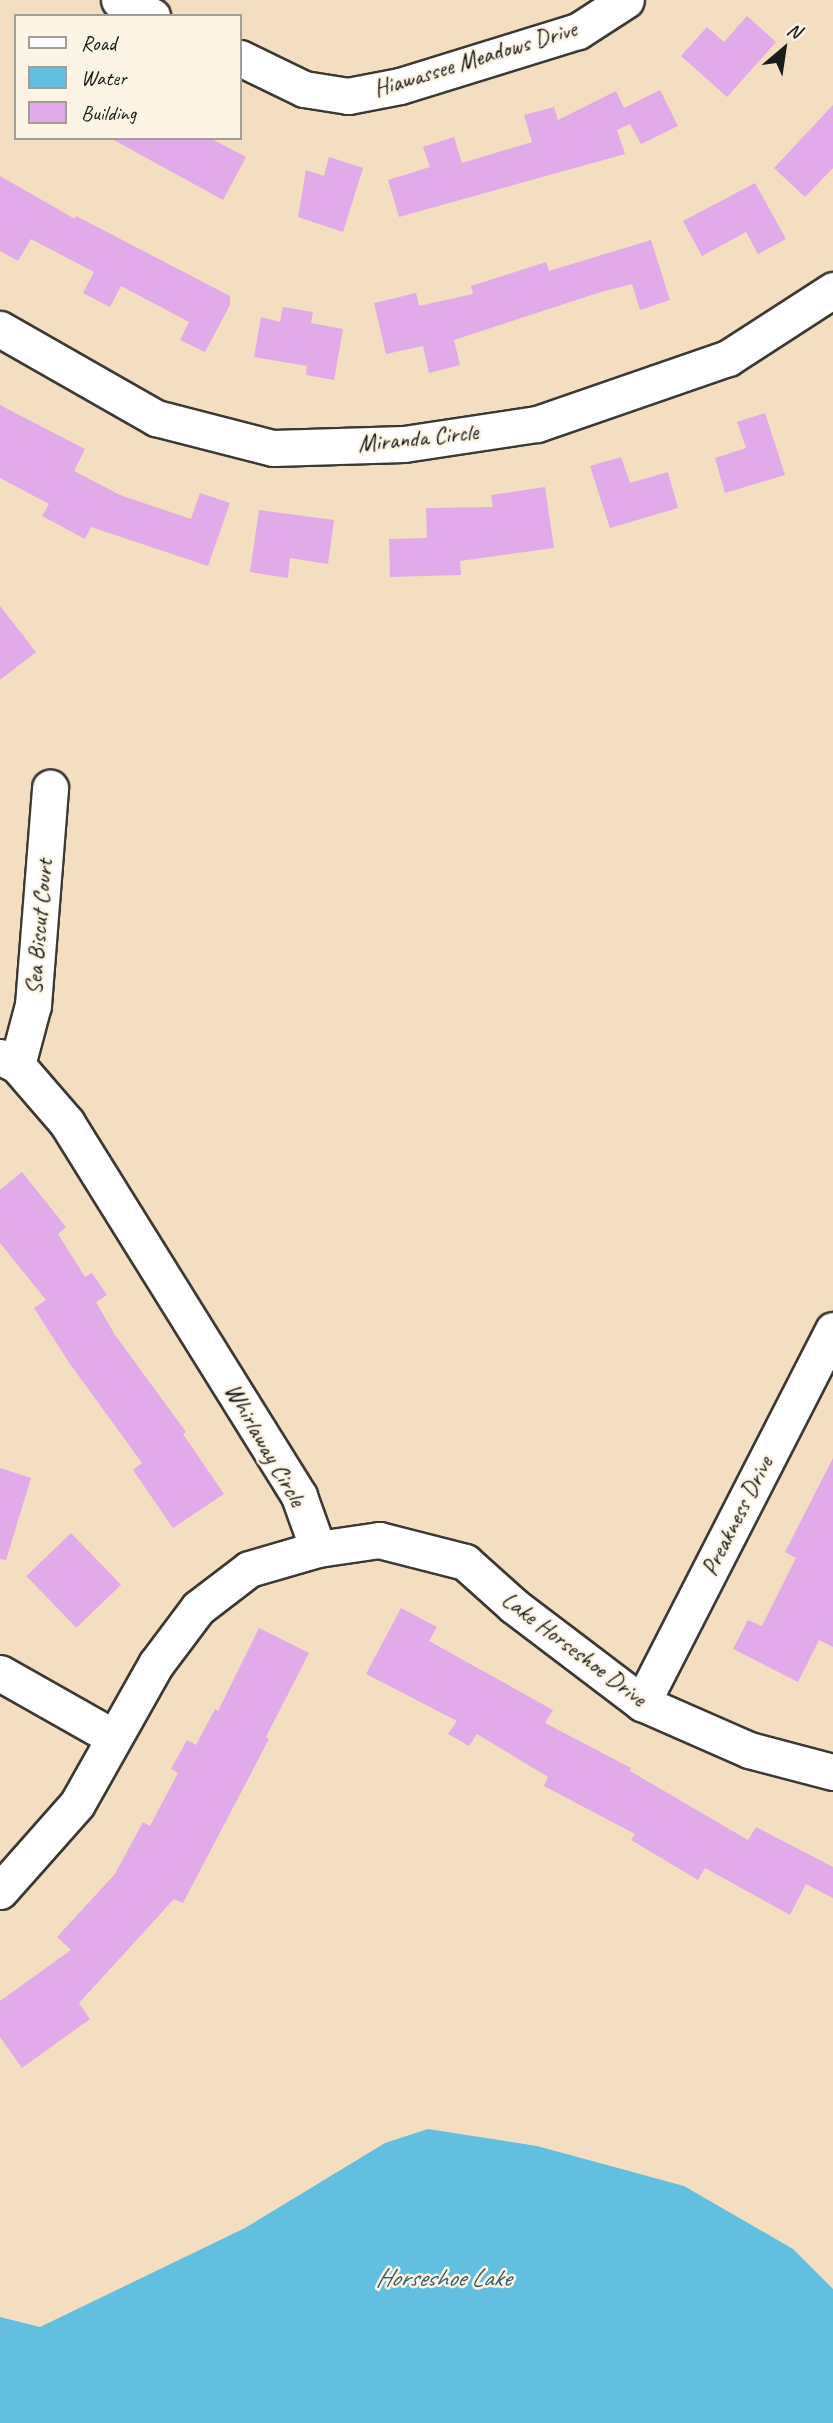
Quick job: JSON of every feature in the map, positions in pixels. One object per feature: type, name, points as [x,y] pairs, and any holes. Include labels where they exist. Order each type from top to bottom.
[{"type":"street","points":[[119,0],[148,14]]},
{"type":"street","name":"Hiawassee Meadows Drive","points":[[242,59],[304,89],[348,96],[400,86],[578,31],[626,0]]},
{"type":"street","name":"Miranda Circle","points":[[0,328],[156,418],[273,449],[404,444],[537,424],[728,358],[833,290]]},
{"type":"street","name":"Sea Biscut Court","points":[[8,1061],[33,1005],[50,788]]},
{"type":"street","name":"Whirlaway Circle","points":[[8,1061],[67,1123],[299,1496],[318,1549]]},
{"type":"street","name":"Preakness Drive","points":[[642,1703],[833,1330]]},
{"type":"street","name":"Lake Horseshoe Drive","points":[[318,1549],[379,1540],[465,1562],[514,1606],[642,1703],[749,1750],[833,1772]]},
{"type":"street","points":[[0,1891],[77,1804],[156,1664],[198,1608],[248,1569],[318,1549]]},
{"type":"street","points":[[0,1673],[113,1737]]},
{"type":"water","name":"Horseshoe Lake","points":[[428,2129],[537,2146],[684,2186],[793,2249],[833,2289],[833,2423],[0,2423],[0,2317],[40,2327],[245,2228],[385,2143]]},
{"type":"building","points":[[747,16],[776,42],[727,97],[681,56],[707,27],[724,42]]},
{"type":"building","points":[[660,90],[678,126],[641,144],[630,124],[617,130],[625,154],[399,217],[388,180],[430,167],[423,147],[454,137],[462,163],[532,142],[524,115],[554,107],[558,120],[616,91],[624,108]]},
{"type":"building","points":[[833,105],[833,168],[805,197],[774,168]]},
{"type":"building","points":[[114,140],[214,140],[246,157],[223,200]]},
{"type":"building","points":[[329,157],[363,168],[343,232],[298,217],[306,170],[324,176]]},
{"type":"building","points":[[0,176],[75,219],[76,216],[230,296],[230,305],[205,352],[180,340],[189,322],[121,286],[110,307],[83,293],[94,272],[31,239],[18,261],[0,251]]},
{"type":"building","points":[[755,183],[786,239],[758,254],[746,232],[702,256],[683,221]]},
{"type":"building","points":[[651,240],[670,300],[640,310],[632,284],[601,292],[454,340],[460,365],[429,373],[423,346],[386,354],[374,303],[416,293],[419,306],[473,294],[471,286],[546,262],[549,271]]},
{"type":"building","points":[[283,307],[313,312],[311,323],[343,329],[334,380],[306,375],[307,366],[254,357],[261,317],[280,322]]},
{"type":"building","points":[[0,405],[85,449],[74,471],[120,495],[191,519],[200,493],[230,503],[208,566],[91,527],[85,539],[42,516],[49,504],[0,478]]},
{"type":"building","points":[[765,413],[785,475],[725,493],[715,458],[746,448],[737,422]]},
{"type":"building","points":[[621,457],[630,483],[668,472],[678,508],[610,528],[590,466]]},
{"type":"building","points":[[545,487],[554,548],[460,561],[461,575],[390,577],[389,539],[427,538],[426,508],[493,507],[491,495]]},
{"type":"building","points":[[259,510],[334,520],[328,564],[290,558],[288,578],[250,572]]},
{"type":"building","points":[[0,606],[36,652],[0,680]]},
{"type":"building","points":[[22,1172],[66,1227],[58,1234],[85,1277],[92,1273],[107,1295],[96,1302],[115,1335],[186,1432],[183,1434],[224,1494],[173,1528],[133,1470],[142,1463],[70,1364],[34,1308],[46,1300],[0,1243],[0,1190]]},
{"type":"building","points":[[833,1458],[833,1647],[819,1640],[798,1682],[733,1649],[748,1620],[762,1626],[796,1558],[785,1552]]},
{"type":"building","points":[[0,1468],[31,1478],[6,1560],[0,1559]]},
{"type":"building","points":[[71,1533],[121,1585],[76,1628],[26,1576]]},
{"type":"building","points":[[401,1608],[437,1627],[429,1641],[553,1710],[545,1723],[631,1768],[630,1771],[748,1840],[756,1827],[833,1867],[833,1898],[806,1884],[790,1915],[705,1868],[698,1880],[631,1840],[635,1834],[544,1786],[548,1777],[477,1734],[469,1746],[448,1734],[457,1721],[366,1674]]},
{"type":"building","points":[[259,1628],[309,1653],[266,1737],[269,1739],[183,1903],[174,1899],[79,2003],[90,2019],[22,2068],[0,2037],[0,2001],[71,1950],[57,1937],[115,1874],[143,1822],[150,1826],[178,1773],[171,1769],[187,1740],[196,1745],[215,1709],[218,1711]]}]
